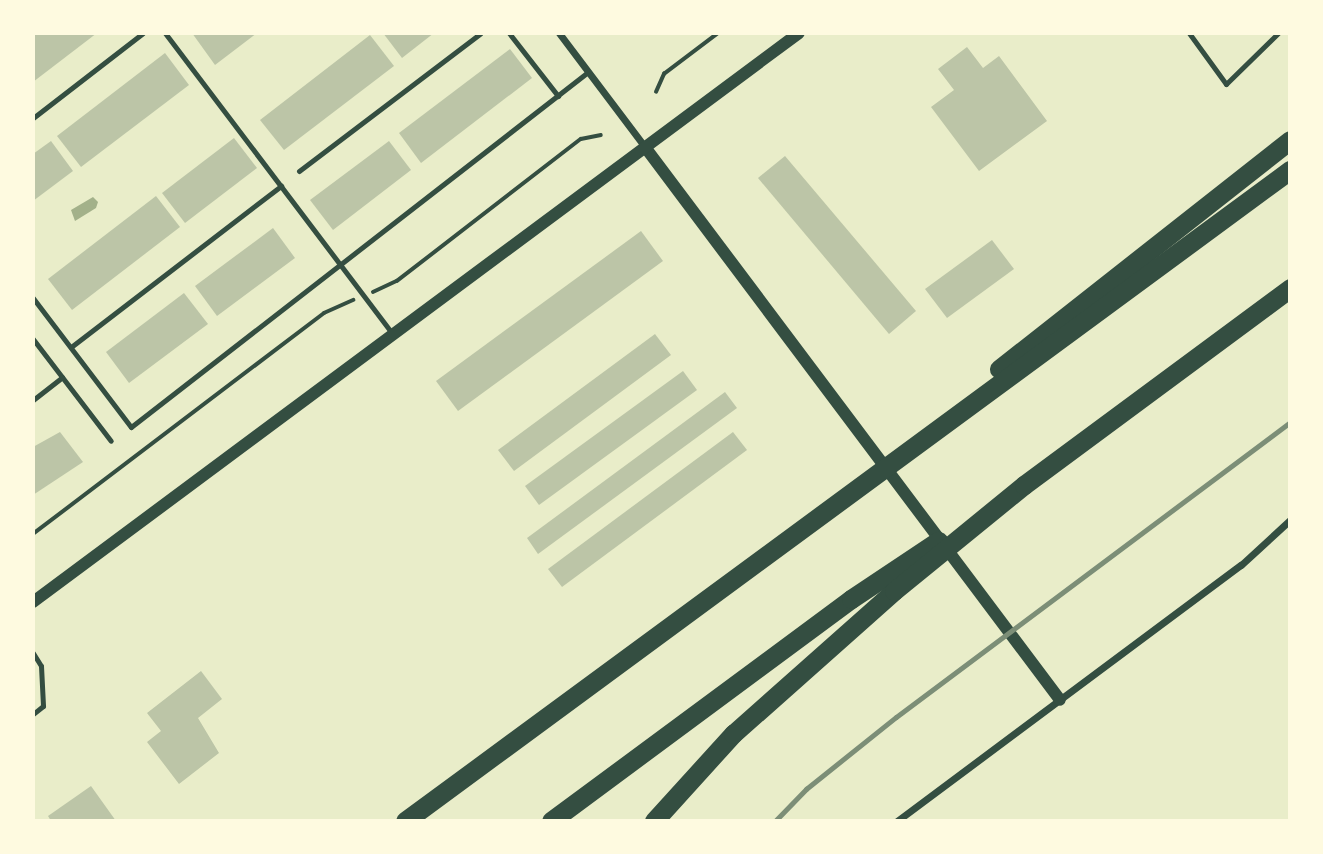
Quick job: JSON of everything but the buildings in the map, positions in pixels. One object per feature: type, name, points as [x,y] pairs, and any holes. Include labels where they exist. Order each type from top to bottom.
[{"type":"highway","points":[[914,446],[1002,366],[1290,140]]},
{"type":"highway","points":[[405,821],[1290,170]]},
{"type":"highway","points":[[551,821],[851,599],[1024,485],[1290,288]]},
{"type":"highway","points":[[654,821],[733,734],[805,668],[1024,485]]},
{"type":"street","points":[[559,33],[1060,700]]},
{"type":"street","points":[[33,602],[799,33]]},
{"type":"street","points":[[897,821],[1241,565],[1290,520]]},
{"type":"lane","points":[[33,118],[143,33]]},
{"type":"lane","points":[[164,33],[393,334]]},
{"type":"lane","points":[[299,171],[481,33]]},
{"type":"lane","points":[[509,33],[558,96]]},
{"type":"lane","points":[[1189,33],[1226,84],[1278,33]]},
{"type":"lane","points":[[33,298],[131,427],[588,72]]},
{"type":"lane","points":[[71,347],[281,186]]},
{"type":"lane","points":[[33,339],[111,441]]},
{"type":"lane","points":[[33,400],[62,377]]},
{"type":"lane","points":[[33,653],[41,666],[43,706],[33,714]]},
{"type":"path","points":[[656,92],[664,74],[718,33]]},
{"type":"path","points":[[33,534],[324,313],[397,281],[581,139],[601,135]]},
{"type":"shaded area","points":[[93,197],[98,202],[96,208],[75,221],[71,210]]},
{"type":"railway","points":[[775,821],[806,789],[896,717],[1290,422]]}]
